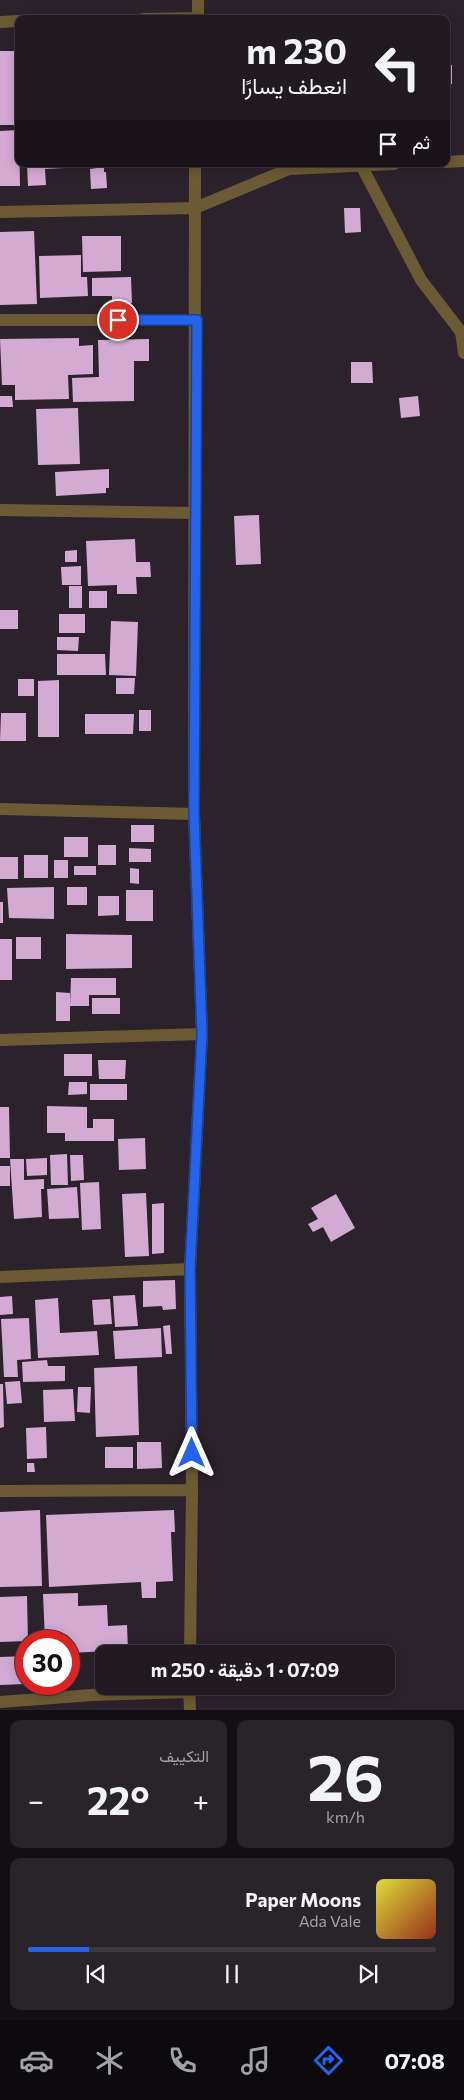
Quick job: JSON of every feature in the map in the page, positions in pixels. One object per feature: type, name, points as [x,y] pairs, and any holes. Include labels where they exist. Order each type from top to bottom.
[{"type":"street","points":[[198,0],[198,15]]},
{"type":"street","points":[[0,22],[15,21]]},
{"type":"street","points":[[450,162],[464,161]]},
{"type":"street","points":[[190,1645],[192,1490],[190,1268],[202,1034],[194,814],[197,320],[196,167]]},
{"type":"street","points":[[0,212],[195,208],[284,167]]},
{"type":"street","points":[[363,167],[421,280],[461,332],[464,353]]},
{"type":"street","points":[[0,320],[197,320]]},
{"type":"street","points":[[0,510],[195,513]]},
{"type":"street","points":[[0,809],[194,814]]},
{"type":"street","points":[[0,1040],[202,1034]]},
{"type":"street","points":[[0,1277],[190,1268]]},
{"type":"street","points":[[0,1491],[192,1490]]},
{"type":"street","points":[[0,1702],[95,1695]]},
{"type":"street","points":[[189,1695],[190,1710]]},
{"type":"building","points":[[0,51],[15,51],[15,125],[0,125]]},
{"type":"building","points":[[450,65],[452,65],[452,84],[450,84]]},
{"type":"building","points":[[15,130],[15,167],[20,167],[20,186],[0,186],[0,131]]},
{"type":"building","points":[[27,167],[64,167],[45,169],[46,185],[28,186]]},
{"type":"building","points":[[104,167],[107,188],[91,189],[90,169]]},
{"type":"building","points":[[344,208],[360,208],[361,232],[345,233]]},
{"type":"building","points":[[34,231],[37,304],[0,305],[0,232]]},
{"type":"building","points":[[82,236],[121,236],[121,271],[83,272]]},
{"type":"building","points":[[81,255],[81,277],[87,277],[88,296],[40,298],[39,256]]},
{"type":"building","points":[[131,277],[132,303],[112,304],[112,296],[92,296],[92,278]]},
{"type":"building","points":[[79,338],[79,346],[93,345],[93,374],[68,375],[69,399],[15,400],[15,385],[2,385],[0,339]]},
{"type":"building","points":[[149,339],[149,361],[134,361],[134,401],[73,402],[72,378],[99,377],[98,340]]},
{"type":"building","points":[[351,362],[372,362],[373,383],[351,383]]},
{"type":"building","points":[[0,396],[12,396],[13,407],[0,407]]},
{"type":"building","points":[[418,396],[420,416],[401,418],[399,398]]},
{"type":"building","points":[[78,408],[80,464],[38,465],[36,409]]},
{"type":"building","points":[[109,469],[109,488],[106,488],[106,493],[56,496],[55,472]]},
{"type":"building","points":[[259,515],[261,564],[236,565],[234,516]]},
{"type":"building","points":[[135,539],[136,562],[150,562],[151,577],[136,577],[137,594],[117,594],[117,585],[88,586],[86,541]]},
{"type":"building","points":[[77,550],[77,562],[65,562],[65,551]]},
{"type":"building","points":[[81,566],[81,585],[62,585],[61,567]]},
{"type":"building","points":[[69,586],[82,586],[82,608],[69,608]]},
{"type":"building","points":[[89,591],[107,591],[107,608],[89,608]]},
{"type":"building","points":[[0,610],[18,610],[18,629],[0,629]]},
{"type":"building","points":[[59,614],[85,614],[85,633],[59,633]]},
{"type":"building","points":[[111,621],[138,622],[136,676],[109,675]]},
{"type":"building","points":[[57,637],[79,637],[78,651],[57,650]]},
{"type":"building","points":[[57,654],[105,654],[106,675],[57,675]]},
{"type":"building","points":[[116,678],[135,678],[134,694],[116,694]]},
{"type":"building","points":[[18,679],[34,679],[34,696],[18,696]]},
{"type":"building","points":[[59,680],[59,737],[38,737],[38,681]]},
{"type":"building","points":[[139,710],[151,710],[151,731],[139,731]]},
{"type":"building","points":[[1,713],[26,713],[26,741],[0,741]]},
{"type":"building","points":[[85,714],[134,714],[133,734],[85,734]]},
{"type":"building","points":[[131,825],[154,825],[154,842],[131,842]]},
{"type":"building","points":[[64,837],[88,837],[88,857],[64,857]]},
{"type":"building","points":[[98,845],[116,845],[116,865],[98,865]]},
{"type":"building","points":[[129,848],[151,849],[151,862],[129,862]]},
{"type":"building","points":[[24,855],[48,855],[48,878],[24,878]]},
{"type":"building","points":[[0,857],[18,857],[18,879],[0,879]]},
{"type":"building","points":[[54,860],[68,860],[68,878],[54,878]]},
{"type":"building","points":[[74,866],[96,866],[96,875],[74,875]]},
{"type":"building","points":[[130,868],[139,869],[139,884],[130,883]]},
{"type":"building","points":[[54,887],[54,919],[9,918],[7,888]]},
{"type":"building","points":[[67,887],[87,887],[87,905],[67,905]]},
{"type":"building","points":[[126,890],[153,890],[153,921],[126,921]]},
{"type":"building","points":[[98,896],[119,896],[119,915],[98,916]]},
{"type":"building","points":[[0,902],[3,902],[3,923],[0,923]]},
{"type":"building","points":[[66,934],[132,935],[132,968],[66,969]]},
{"type":"building","points":[[16,937],[41,937],[41,959],[16,959]]},
{"type":"building","points":[[0,939],[12,939],[12,980],[0,980]]},
{"type":"building","points":[[71,978],[116,978],[116,995],[89,995],[89,1006],[70,1006]]},
{"type":"building","points":[[56,992],[70,993],[70,1021],[56,1021]]},
{"type":"building","points":[[92,998],[120,998],[120,1014],[92,1014]]},
{"type":"building","points":[[64,1054],[92,1054],[92,1076],[64,1076]]},
{"type":"building","points":[[98,1060],[126,1060],[125,1079],[99,1079]]},
{"type":"building","points":[[69,1082],[87,1082],[87,1094],[68,1095]]},
{"type":"building","points":[[90,1084],[127,1084],[127,1100],[90,1100]]},
{"type":"building","points":[[47,1106],[87,1107],[87,1128],[93,1128],[93,1119],[114,1119],[114,1141],[65,1141],[65,1133],[47,1133]]},
{"type":"building","points":[[0,1107],[9,1107],[10,1158],[0,1158]]},
{"type":"building","points":[[145,1138],[146,1169],[119,1170],[118,1139]]},
{"type":"building","points":[[67,1154],[68,1185],[51,1185],[50,1155]]},
{"type":"building","points":[[70,1155],[83,1155],[84,1180],[71,1181]]},
{"type":"building","points":[[47,1158],[47,1175],[27,1176],[26,1159]]},
{"type":"building","points":[[10,1159],[24,1159],[24,1180],[44,1179],[44,1189],[41,1189],[42,1217],[14,1219]]},
{"type":"building","points":[[0,1166],[10,1166],[10,1186],[0,1186]]},
{"type":"building","points":[[99,1182],[101,1229],[82,1230],[80,1183]]},
{"type":"building","points":[[77,1187],[79,1218],[49,1219],[47,1189]]},
{"type":"building","points":[[146,1193],[149,1256],[125,1257],[122,1194]]},
{"type":"building","points":[[336,1194],[355,1228],[331,1242],[323,1227],[313,1232],[308,1224],[318,1219],[311,1208]]},
{"type":"building","points":[[164,1203],[164,1253],[152,1254],[152,1204]]},
{"type":"building","points":[[175,1280],[176,1309],[163,1310],[162,1306],[143,1307],[143,1281]]},
{"type":"building","points":[[135,1295],[138,1326],[115,1327],[113,1296]]},
{"type":"building","points":[[12,1296],[13,1314],[0,1315],[0,1297]]},
{"type":"building","points":[[58,1298],[60,1333],[97,1331],[99,1355],[38,1358],[35,1300]]},
{"type":"building","points":[[110,1299],[112,1324],[94,1325],[92,1300]]},
{"type":"building","points":[[29,1318],[31,1359],[17,1360],[18,1377],[4,1377],[1,1319]]},
{"type":"building","points":[[170,1325],[172,1354],[166,1354],[163,1326]]},
{"type":"building","points":[[161,1328],[162,1357],[115,1359],[113,1331]]},
{"type":"building","points":[[47,1360],[48,1366],[65,1366],[65,1381],[23,1382],[22,1362]]},
{"type":"building","points":[[137,1366],[139,1435],[96,1437],[94,1368]]},
{"type":"building","points":[[20,1381],[22,1403],[7,1404],[5,1382]]},
{"type":"building","points":[[0,1384],[3,1384],[4,1427],[0,1428]]},
{"type":"building","points":[[78,1387],[91,1387],[90,1413],[77,1412]]},
{"type":"building","points":[[73,1389],[75,1421],[44,1422],[43,1390]]},
{"type":"building","points":[[46,1427],[47,1458],[27,1459],[26,1428]]},
{"type":"building","points":[[137,1442],[161,1442],[162,1468],[137,1469]]},
{"type":"building","points":[[105,1447],[133,1447],[133,1468],[105,1468]]},
{"type":"building","points":[[27,1463],[34,1463],[35,1472],[27,1472]]},
{"type":"building","points":[[40,1510],[42,1586],[0,1587],[0,1512]]},
{"type":"building","points":[[174,1510],[175,1532],[171,1532],[173,1581],[156,1582],[156,1598],[142,1598],[141,1582],[49,1587],[46,1515]]},
{"type":"building","points":[[78,1593],[78,1606],[107,1605],[108,1626],[127,1625],[128,1645],[95,1645],[95,1652],[80,1652],[80,1630],[45,1630],[43,1594]]},
{"type":"building","points":[[27,1596],[28,1630],[15,1630],[15,1641],[0,1642],[0,1597]]},
{"type":"building","points":[[15,1656],[15,1684],[0,1685],[0,1657]]},
{"type":"route","points":[[118,320],[197,320],[194,814],[202,1034],[190,1268],[192,1453]]}]
